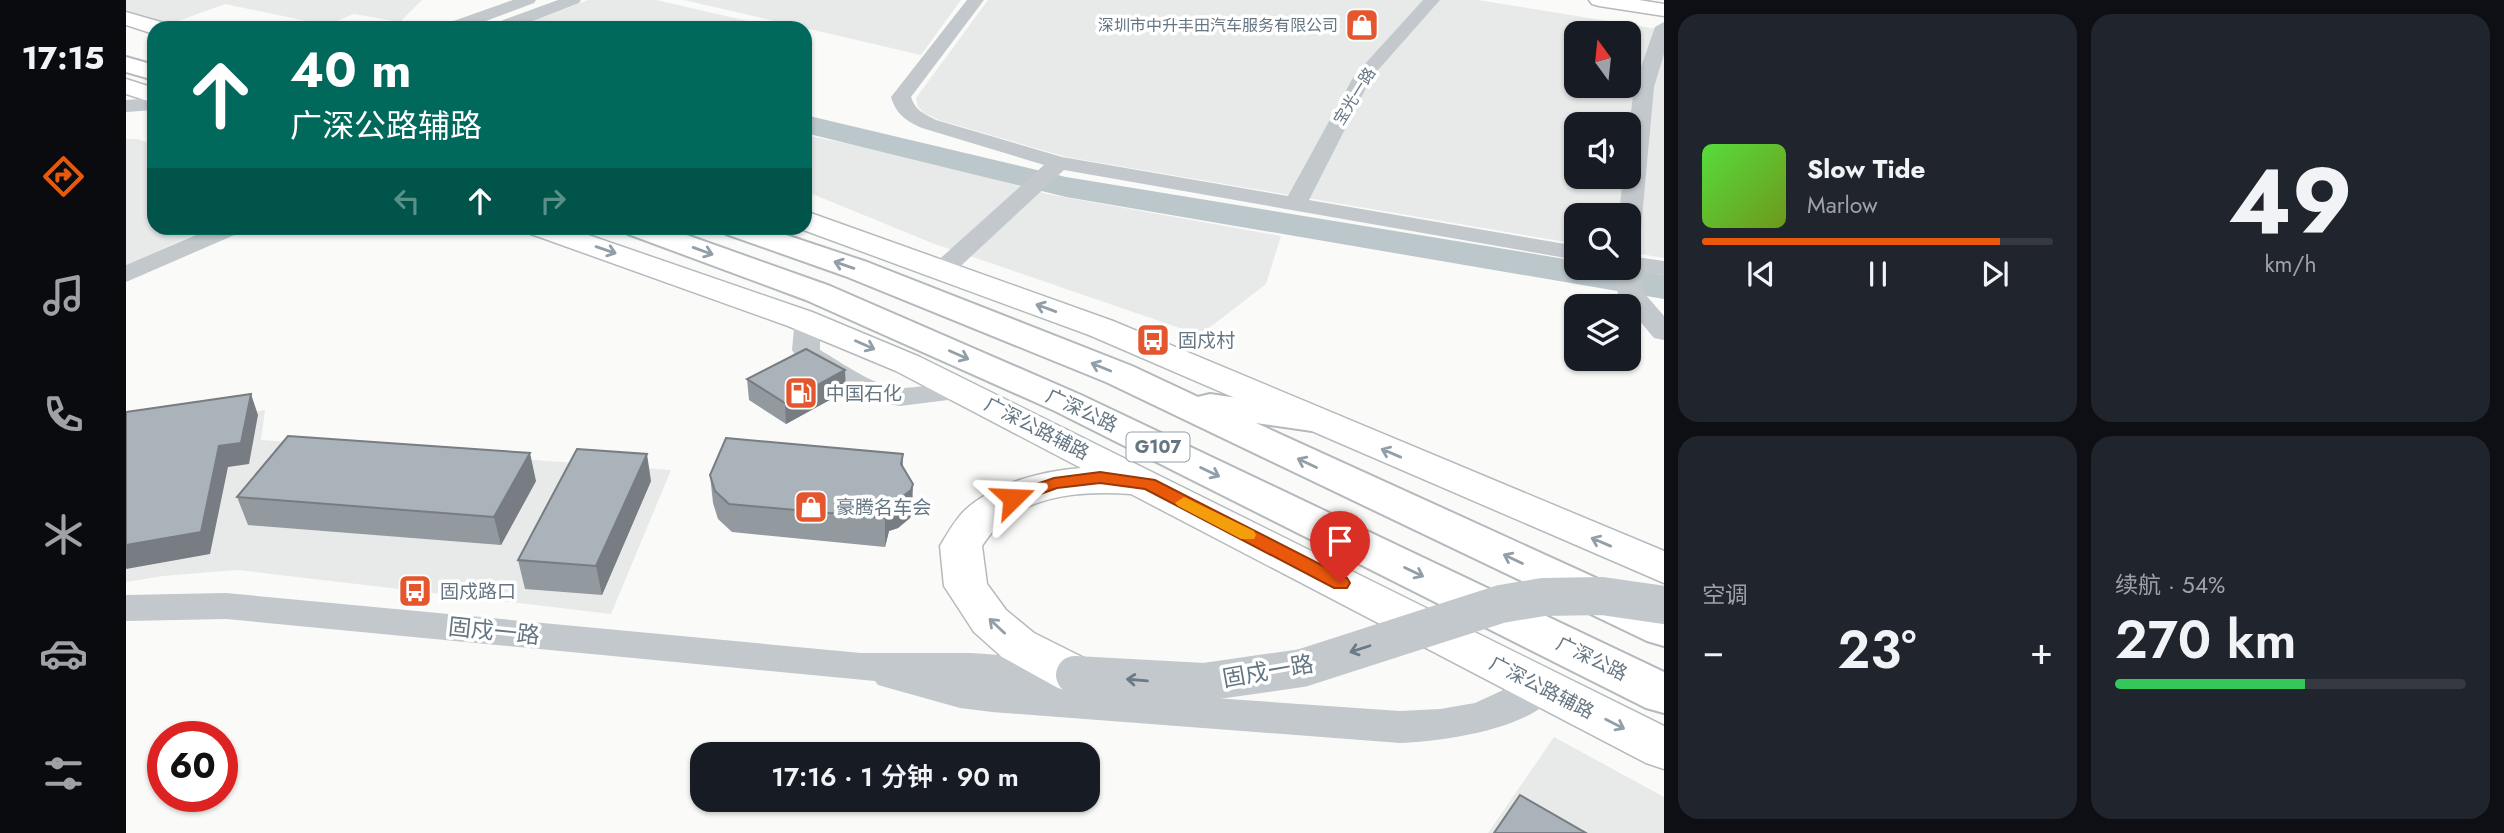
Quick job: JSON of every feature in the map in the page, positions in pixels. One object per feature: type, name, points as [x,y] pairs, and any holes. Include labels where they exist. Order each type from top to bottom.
[{"type":"highway","points":[[126,38],[147,45]]},
{"type":"highway","points":[[126,64],[147,71]]},
{"type":"highway","name":"广深公路","points":[[658,235],[818,293],[1068,403],[1664,694]]},
{"type":"highway","name":"G107","points":[[757,235],[856,269],[1119,374],[1664,629]]},
{"type":"highway","points":[[1172,399],[1312,419]]},
{"type":"main road","points":[[1599,0],[1664,10]]},
{"type":"main road","points":[[1657,0],[1664,1]]},
{"type":"main road","points":[[126,18],[147,25]]},
{"type":"main road","points":[[126,86],[147,94]]},
{"type":"main road","points":[[812,223],[1101,328],[1664,568]]},
{"type":"main road","name":"广深公路辅路","points":[[561,235],[800,319],[876,349],[1149,484],[1664,749]]},
{"type":"main road","points":[[1075,675],[1018,645],[990,621],[967,586],[961,546],[979,520],[1013,498],[1054,483],[1100,477],[1149,484]]},
{"type":"street","points":[[517,21],[573,0]]},
{"type":"street","points":[[976,0],[901,97],[903,108],[911,116],[929,124],[1059,163],[1564,251]]},
{"type":"street","name":"宝光一路","points":[[1295,205],[1363,76],[1432,0]]},
{"type":"street","points":[[469,21],[520,1]]},
{"type":"street","points":[[1632,203],[1644,87],[1664,28]]},
{"type":"street","points":[[126,106],[147,104]]},
{"type":"street","points":[[942,270],[1059,163]]},
{"type":"street","points":[[126,274],[215,235]]},
{"type":"street","points":[[1641,264],[1664,268]]},
{"type":"street","points":[[1628,280],[1630,295],[1664,332]]},
{"type":"street","name":"固戍一路","points":[[126,608],[226,606],[861,667],[972,667],[1204,682],[1269,675],[1302,668],[1501,604],[1534,597],[1571,593],[1624,596],[1664,606]]},
{"type":"street","name":"固戍一路","points":[[861,667],[939,689],[992,697],[1401,727],[1435,726],[1488,717],[1542,687]]},
{"type":"shaded area","points":[[126,0],[422,0],[401,21],[354,14],[336,21],[307,21],[225,4],[178,21],[161,21],[126,10]]},
{"type":"shaded area","points":[[588,0],[656,0],[748,21],[532,21]]},
{"type":"shaded area","points":[[684,0],[961,0],[921,55],[812,30],[812,21],[774,21]]},
{"type":"shaded area","points":[[988,0],[1478,0],[1608,21],[1564,21],[1564,98],[1641,98],[1638,112],[1564,112],[1564,189],[1626,189],[1624,203],[1564,203],[1564,242],[1066,157],[939,120],[918,107],[916,98]]},
{"type":"shaded area","points":[[1642,27],[1657,29],[1642,95]]},
{"type":"shaded area","points":[[1664,48],[1664,258],[1641,254],[1639,203],[1651,89]]},
{"type":"shaded area","points":[[812,136],[931,161],[1047,194],[1281,236],[1266,284],[1200,335],[932,243],[812,194]]},
{"type":"shaded area","points":[[126,139],[138,139],[147,142],[147,235],[193,235],[126,265]]},
{"type":"shaded area","points":[[265,410],[261,440],[671,470],[611,614],[238,570],[126,582],[126,432]]},
{"type":"shaded area","points":[[1554,737],[1664,797],[1664,833],[1488,833]]},
{"type":"building","points":[[806,349],[845,370],[785,403],[747,379]]},
{"type":"building","points":[[251,394],[241,443],[219,446],[201,532],[126,545],[126,412]]},
{"type":"building","points":[[288,436],[530,453],[494,517],[237,497]]},
{"type":"building","points":[[726,438],[903,454],[901,464],[913,484],[911,490],[889,503],[885,518],[729,504],[715,491],[710,475]]},
{"type":"building","points":[[577,449],[647,454],[596,566],[518,560]]},
{"type":"building","points":[[1520,795],[1586,833],[1494,833]]},
{"type":"waterway","points":[[812,126],[1066,187],[1664,287]]},
{"type":"slow traffic","points":[[1184,503],[1247,535]]},
{"type":"place","name":"深圳市中升丰田汽车服务有限公司","points":[[1362,25]]},
{"type":"place","name":"固戍村","points":[[1153,340]]},
{"type":"place","name":"中国石化","points":[[801,393]]},
{"type":"place","name":"豪腾名车会","points":[[811,507]]},
{"type":"place","name":"固戍路口","points":[[415,591]]},
{"type":"route","points":[[1013,498],[1054,483],[1100,477],[1149,484],[1340,583]]}]
